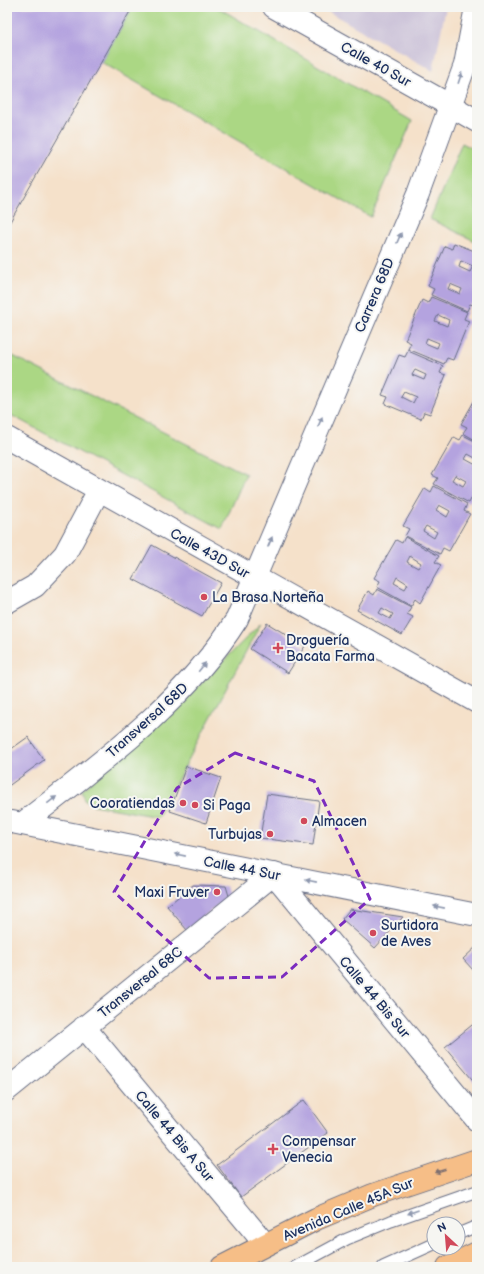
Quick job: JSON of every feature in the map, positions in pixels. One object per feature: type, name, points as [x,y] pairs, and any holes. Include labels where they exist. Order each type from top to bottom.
[{"type":"highway","name":"Avenida Calle 45A Sur","points":[[222,1267],[316,1219],[373,1194],[477,1160]]},
{"type":"highway","points":[[448,1267],[477,1253]]},
{"type":"street","name":"Calle 40 Sur","points":[[274,7],[477,121]]},
{"type":"street","name":"Carrera 68D","points":[[254,578],[418,194],[465,64],[476,7]]},
{"type":"street","name":"Calle 43D Sur","points":[[7,438],[477,702]]},
{"type":"street","points":[[7,602],[35,586],[65,554],[99,490]]},
{"type":"street","name":"Transversal 68D","points":[[12,826],[130,738],[199,672],[237,619],[254,578]]},
{"type":"street","name":"Calle 44 Sur","points":[[12,826],[274,874],[477,914]]},
{"type":"street","name":"Transversal 68C","points":[[7,1090],[274,874]]},
{"type":"street","name":"Calle 44 Bis Sur","points":[[274,874],[477,1120]]},
{"type":"street","name":"Calle 44 Bis A Sur","points":[[84,1027],[265,1244]]},
{"type":"lane","points":[[295,1267],[347,1239],[391,1221],[477,1191]]},
{"type":"lane","points":[[466,1231],[477,1226]]},
{"type":"lane","points":[[383,1267],[426,1248]]},
{"type":"highlighted area","points":[[235,753],[314,781],[370,899],[282,977],[209,978],[114,892],[177,788]]},
{"type":"shaded area","points":[[320,7],[446,7],[433,71]]},
{"type":"green space","points":[[133,7],[217,7],[412,121],[371,217],[101,62]]},
{"type":"green space","points":[[462,143],[477,151],[477,242],[430,219]]},
{"type":"green space","points":[[7,353],[246,474],[222,529],[7,413]]},
{"type":"green space","points":[[261,623],[158,817],[93,805],[85,800],[82,790],[179,706]]},
{"type":"building","points":[[7,7],[132,8],[7,227]]},
{"type":"building","points":[[454,243],[477,252],[477,304],[476,306],[470,304],[467,311],[431,295],[434,289],[428,286],[445,246],[452,249]],"holes":[[[461,261],[473,266],[470,272],[459,267]],[[450,284],[462,289],[460,294],[448,289]]]},
{"type":"building","points":[[431,297],[467,312],[464,319],[469,321],[453,360],[447,358],[444,364],[408,349],[411,343],[405,340],[422,300],[428,303]],"holes":[[[438,315],[449,320],[447,326],[435,321]],[[427,338],[439,343],[437,348],[425,343]]]},
{"type":"building","points":[[408,351],[443,366],[440,373],[446,375],[430,414],[424,412],[421,419],[385,404],[388,397],[382,395],[399,355],[405,357]],"holes":[[[415,370],[426,375],[424,380],[412,375]],[[404,392],[416,397],[413,403],[401,397]]]},
{"type":"building","points":[[477,396],[477,441],[463,433],[467,427],[461,424]]},
{"type":"building","points":[[463,435],[477,442],[477,459],[468,454],[465,459],[476,465],[477,463],[477,499],[472,497],[469,503],[434,484],[438,478],[432,475],[454,437],[460,440]],"holes":[[[455,475],[466,481],[463,486],[452,480]]]},
{"type":"building","points":[[434,486],[467,504],[464,511],[470,514],[449,551],[443,548],[440,554],[405,536],[409,529],[403,526],[425,488],[431,492]],"holes":[[[439,505],[450,511],[447,517],[436,510]],[[426,526],[437,532],[434,538],[423,531]]]},
{"type":"building","points":[[405,537],[439,556],[435,562],[441,565],[420,603],[415,599],[411,606],[377,587],[380,581],[374,578],[396,540],[402,543]],"holes":[[[410,556],[421,563],[418,568],[407,562]],[[397,577],[408,584],[405,589],[394,583]]]},
{"type":"building","points":[[152,545],[221,583],[202,616],[133,579]]},
{"type":"building","points":[[377,589],[411,607],[407,614],[413,617],[402,635],[357,610],[368,591],[374,595]],"holes":[[[382,608],[393,614],[390,619],[379,613]]]},
{"type":"building","name":"Droguería Bacata Farma","points":[[267,623],[305,646],[288,673],[250,649]]},
{"type":"building","points":[[28,737],[44,760],[7,787],[7,752]]},
{"type":"building","points":[[186,766],[221,778],[206,823],[170,811]]},
{"type":"building","points":[[267,794],[319,801],[313,845],[260,838]]},
{"type":"building","points":[[193,885],[226,886],[229,896],[187,930],[167,906]]},
{"type":"building","name":"Surtidora de Aves","points":[[350,909],[403,917],[375,948],[342,919]]},
{"type":"building","points":[[477,946],[477,968],[474,971],[463,959]]},
{"type":"building","points":[[477,1021],[477,1085],[445,1047]]},
{"type":"building","name":"Compensar Venecia","points":[[304,1100],[328,1133],[241,1197],[217,1165]]},
{"type":"place","name":"La Brasa Norteña","points":[[204,597]]},
{"type":"place","name":"Droguería Bacata Farma","points":[[278,648]]},
{"type":"place","name":"Cooratiendas","points":[[183,803]]},
{"type":"place","name":"Si Paga","points":[[195,805]]},
{"type":"place","name":"Almacen","points":[[304,821]]},
{"type":"place","name":"Turbujas","points":[[270,834]]},
{"type":"place","name":"Maxi Fruver","points":[[217,892]]},
{"type":"place","name":"Surtidora de Aves","points":[[373,933]]},
{"type":"place","name":"Compensar Venecia","points":[[273,1149]]}]
